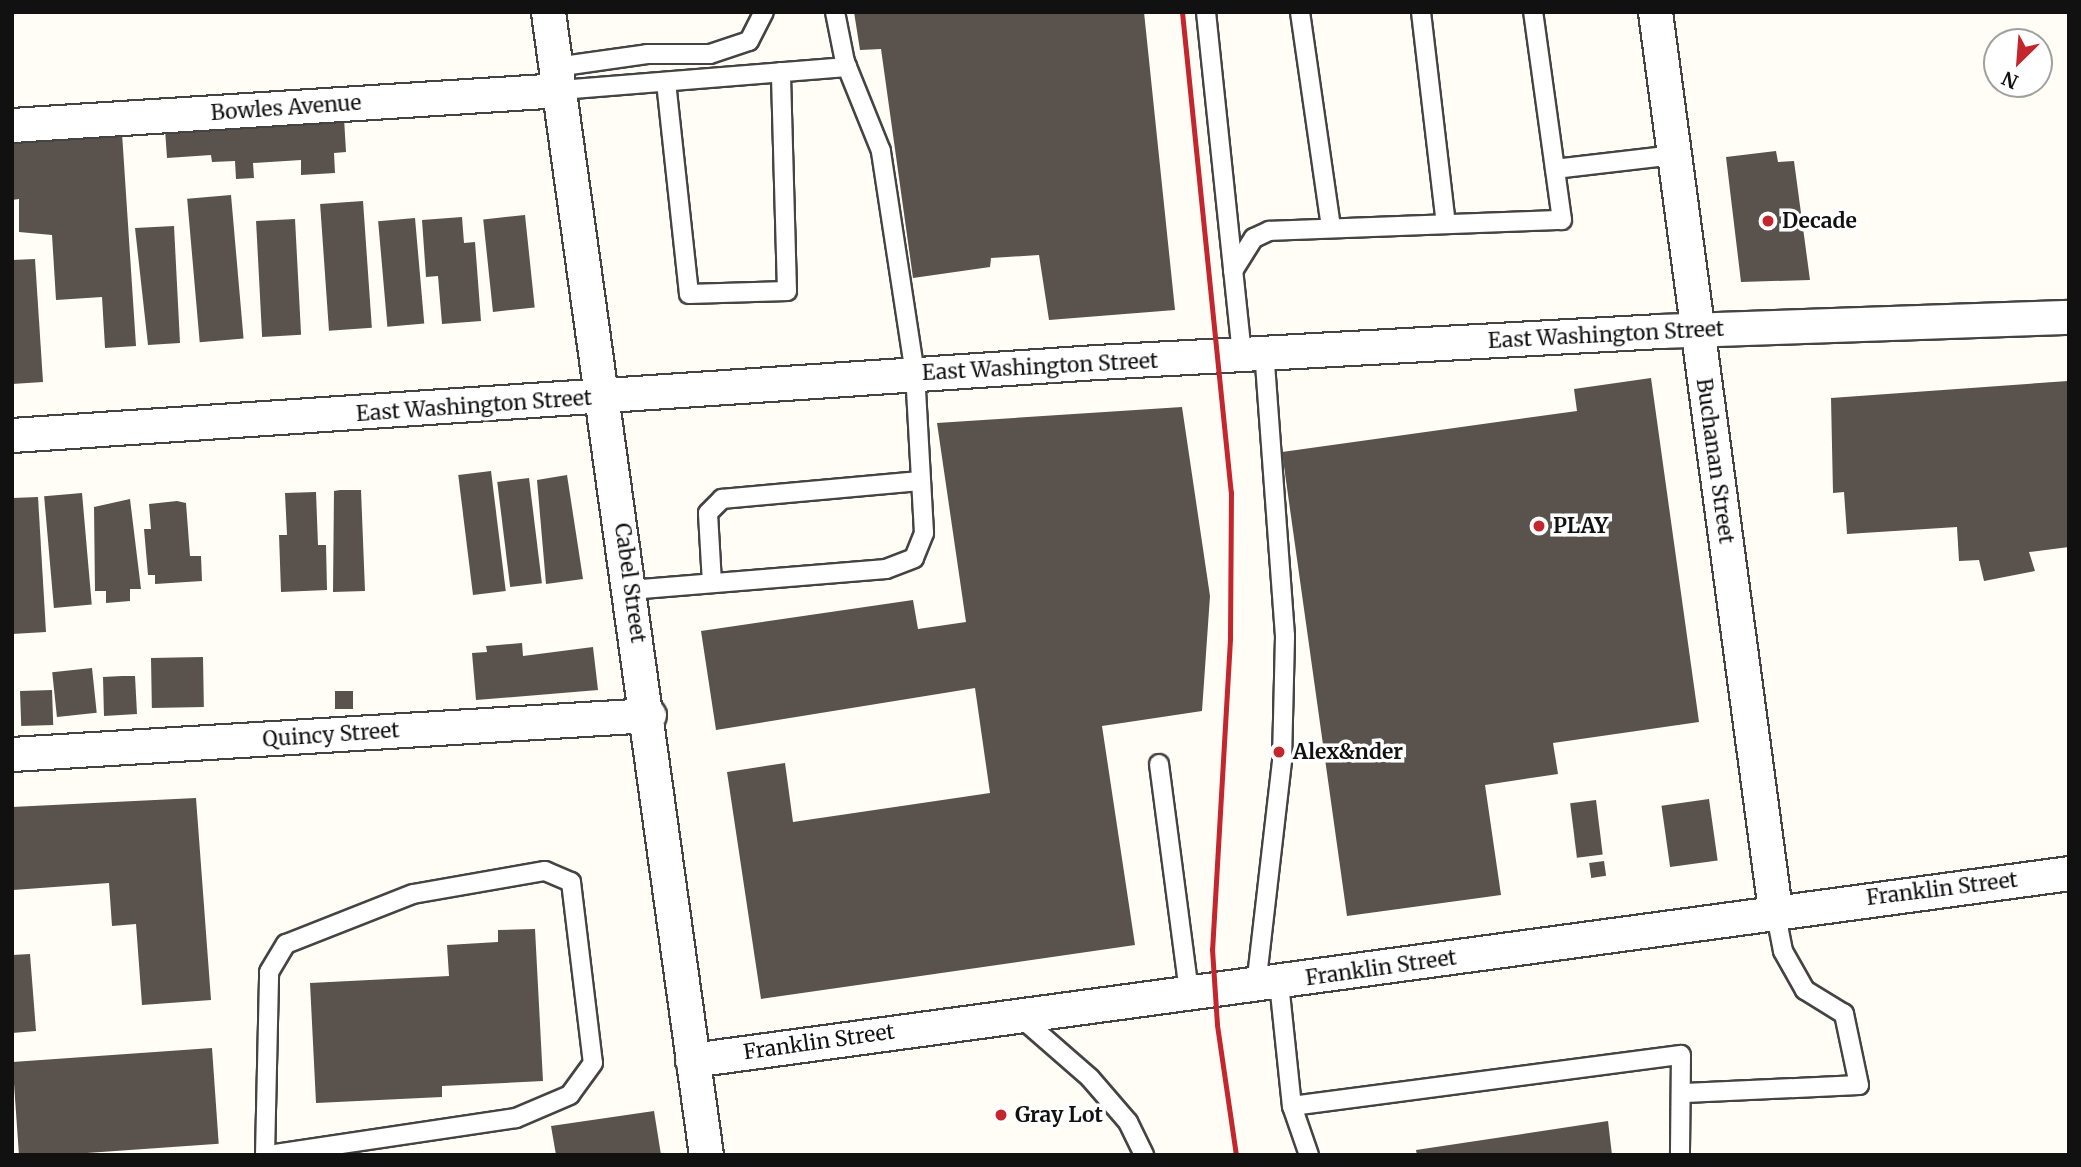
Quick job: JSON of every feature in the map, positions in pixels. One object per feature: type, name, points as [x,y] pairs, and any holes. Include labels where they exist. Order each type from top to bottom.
[{"type":"street","name":"Cabel Street","points":[[548,12],[649,715],[706,1155]]},
{"type":"street","name":"Buchanan Street","points":[[1655,12],[1775,910]]},
{"type":"street","name":"Bowles Avenue","points":[[12,125],[558,79]]},
{"type":"street","name":"East Washington Street","points":[[12,435],[1253,354],[1698,330],[2069,317]]},
{"type":"street","name":"Quincy Street","points":[[12,754],[649,715]]},
{"type":"street","name":"Franklin Street","points":[[692,1060],[1268,984],[1775,910],[2069,873]]},
{"type":"lane","points":[[558,79],[647,54],[710,54],[749,41],[764,12]]},
{"type":"lane","points":[[630,590],[886,569],[914,558],[924,533],[915,374],[881,151],[847,67],[835,12]]},
{"type":"lane","points":[[1206,12],[1233,271],[1253,354],[1285,636],[1282,760],[1268,984],[1292,1106],[1309,1155]]},
{"type":"lane","points":[[1300,12],[1331,227]]},
{"type":"lane","points":[[1420,12],[1446,224]]},
{"type":"lane","points":[[1233,271],[1254,238],[1269,230],[1562,220],[1533,12]]},
{"type":"lane","points":[[558,79],[666,82],[847,67]]},
{"type":"lane","points":[[666,82],[689,294],[787,291],[781,72]]},
{"type":"lane","points":[[1555,169],[1674,155]]},
{"type":"lane","points":[[712,583],[708,513],[723,499],[919,481]]},
{"type":"lane","points":[[1159,764],[1189,993]]},
{"type":"lane","points":[[545,871],[570,882],[593,1063],[570,1095],[516,1118],[267,1155],[269,972],[286,944],[413,894],[545,871]]},
{"type":"lane","points":[[1685,1093],[1859,1085],[1844,1014],[1805,990],[1783,951],[1775,910]]},
{"type":"lane","points":[[1017,1015],[1090,1078],[1128,1122],[1144,1155]]},
{"type":"lane","points":[[1292,1106],[1681,1055],[1685,1093],[1680,1155]]},
{"type":"building","points":[[854,12],[1144,12],[1175,310],[1049,320],[1039,255],[991,258],[990,267],[913,278],[881,49],[860,50]]},
{"type":"building","points":[[344,118],[346,152],[334,153],[335,173],[301,175],[301,160],[253,163],[254,178],[236,179],[235,161],[212,162],[211,155],[167,158],[165,129]]},
{"type":"building","points":[[122,133],[136,346],[105,348],[102,297],[56,300],[52,235],[19,232],[19,199],[12,200],[12,140]]},
{"type":"building","name":"Decade","points":[[1776,151],[1778,162],[1794,161],[1810,280],[1741,282],[1726,157]]},
{"type":"building","points":[[231,195],[244,338],[200,342],[187,199]]},
{"type":"building","points":[[363,201],[372,328],[329,331],[320,204]]},
{"type":"building","points":[[525,215],[535,307],[493,312],[483,219]]},
{"type":"building","points":[[462,217],[464,243],[475,242],[481,321],[442,324],[438,276],[426,277],[422,220]]},
{"type":"building","points":[[415,218],[424,324],[387,327],[378,221]]},
{"type":"building","points":[[295,219],[301,335],[262,337],[256,221]]},
{"type":"building","points":[[174,226],[180,343],[148,345],[135,228]]},
{"type":"building","points":[[35,259],[43,382],[12,384],[12,260]]},
{"type":"building","points":[[1651,378],[1699,722],[1553,743],[1558,774],[1485,785],[1501,895],[1347,916],[1282,452],[1577,411],[1574,389]]},
{"type":"building","points":[[2068,381],[2069,547],[2029,552],[2035,571],[1984,581],[1979,560],[1959,561],[1957,527],[1847,534],[1844,492],[1833,493],[1831,398]]},
{"type":"building","points":[[1182,407],[1210,596],[1202,711],[1102,726],[1135,945],[761,999],[727,772],[785,763],[793,822],[990,793],[975,688],[716,730],[701,631],[913,600],[918,629],[966,622],[937,423]]},
{"type":"building","points":[[491,471],[506,591],[473,595],[458,475]]},
{"type":"building","points":[[567,475],[583,579],[546,584],[537,480]]},
{"type":"building","points":[[529,478],[542,583],[510,587],[497,482]]},
{"type":"building","points":[[361,490],[365,591],[333,592],[334,491]]},
{"type":"building","points":[[316,492],[318,545],[326,545],[327,590],[281,592],[279,535],[287,535],[285,493]]},
{"type":"building","points":[[82,493],[92,605],[54,608],[44,496]]},
{"type":"building","points":[[38,497],[46,632],[12,634],[12,498]]},
{"type":"building","points":[[130,499],[141,589],[130,589],[130,601],[106,603],[106,591],[95,591],[94,507]]},
{"type":"building","points":[[177,501],[186,503],[190,556],[201,556],[202,581],[155,584],[155,575],[148,575],[144,529],[151,529],[149,504]]},
{"type":"building","points":[[522,643],[523,656],[593,647],[598,690],[476,700],[472,653],[487,652],[486,646]]},
{"type":"building","points":[[203,657],[204,707],[152,708],[151,658]]},
{"type":"building","points":[[92,668],[97,713],[57,717],[52,672]]},
{"type":"building","points":[[135,676],[137,714],[104,716],[103,677]]},
{"type":"building","points":[[52,690],[53,725],[21,726],[20,691]]},
{"type":"building","points":[[335,691],[353,691],[353,709],[335,709]]},
{"type":"building","points":[[196,798],[211,1000],[142,1005],[136,924],[112,926],[109,883],[13,890],[12,807]]},
{"type":"building","points":[[1709,799],[1718,860],[1670,867],[1661,806]]},
{"type":"building","points":[[1596,800],[1603,855],[1577,858],[1570,803]]},
{"type":"building","points":[[1604,861],[1606,876],[1591,878],[1589,863]]},
{"type":"building","points":[[535,929],[543,1081],[442,1086],[442,1097],[316,1103],[310,983],[449,976],[447,945],[498,942],[498,930]]},
{"type":"building","points":[[30,954],[36,1031],[12,1033],[12,955]]},
{"type":"building","points":[[212,1048],[219,1144],[58,1155],[19,1155],[12,1062]]},
{"type":"building","points":[[654,1111],[661,1155],[556,1155],[551,1126]]},
{"type":"building","points":[[1608,1121],[1612,1155],[1417,1155],[1416,1150]]},
{"type":"railway","points":[[1182,12],[1231,492],[1230,639],[1212,949],[1217,1025],[1236,1155]]},
{"type":"place","name":"Decade","points":[[1768,221]]},
{"type":"place","name":"PLAY","points":[[1539,526]]},
{"type":"place","name":"Alex&nder","points":[[1279,752]]},
{"type":"place","name":"Gray Lot","points":[[1001,1115]]}]
